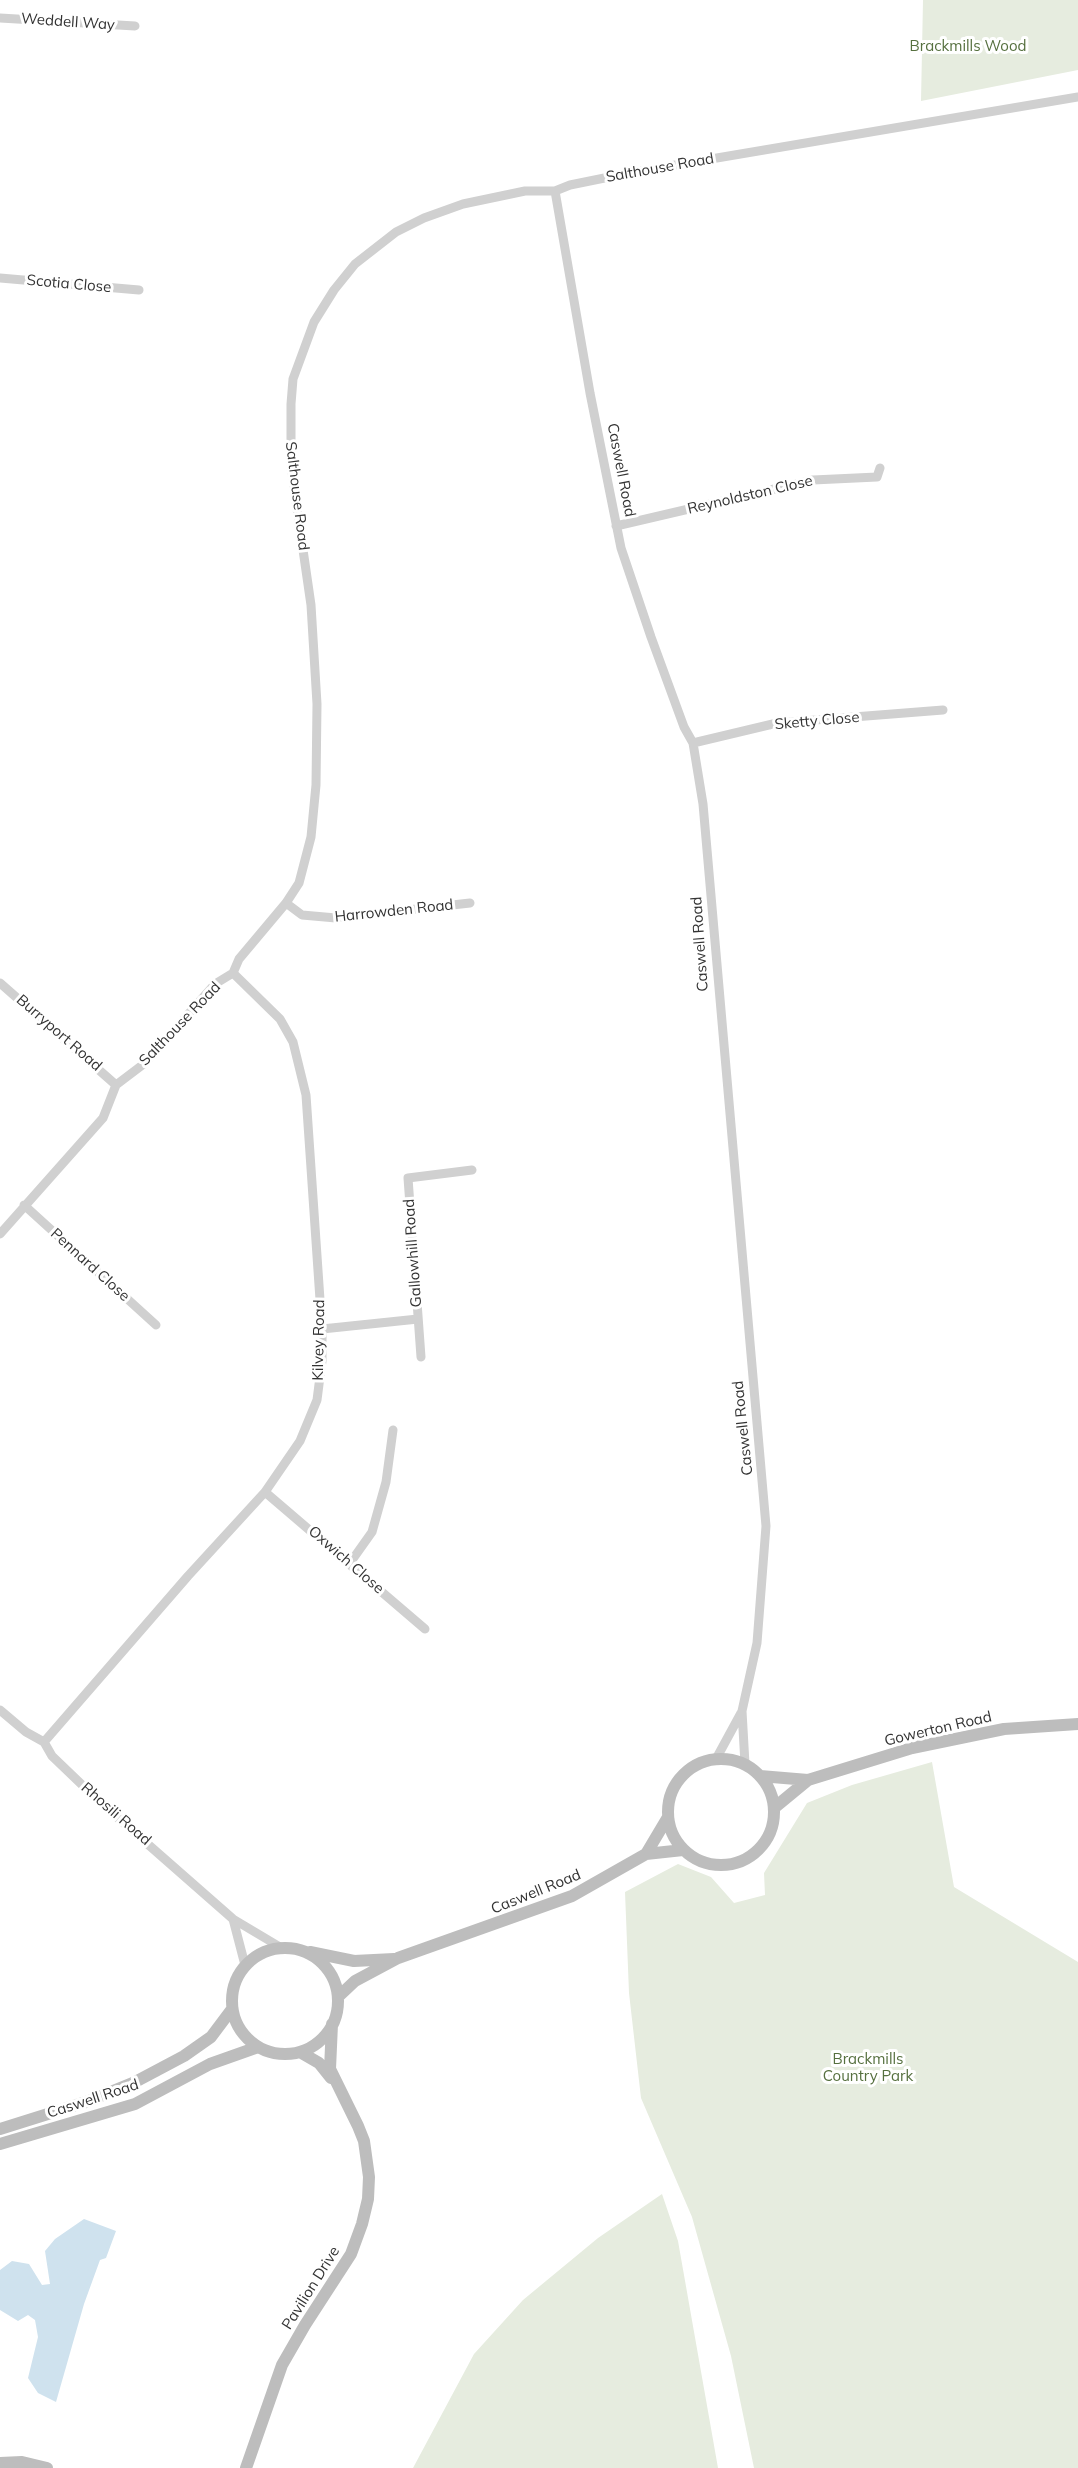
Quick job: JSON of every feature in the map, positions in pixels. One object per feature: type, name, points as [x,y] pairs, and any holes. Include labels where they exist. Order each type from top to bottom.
[{"type":"street","name":"Weddell Way","points":[[0,18],[135,26]]},
{"type":"street","name":"Salthouse Road","points":[[116,1085],[145,1063],[215,984],[233,973],[239,959],[286,903],[299,883],[310,845],[317,758],[317,704],[311,605],[291,467],[293,379],[318,314],[355,264],[396,232],[424,218],[463,204],[525,191],[555,191],[570,185],[634,171],[1078,97]]},
{"type":"street","name":"Caswell Road","points":[[555,191],[590,393],[621,548],[684,727],[693,743],[703,804],[716,930],[717,973],[736,1162],[766,1526],[757,1643],[742,1711],[745,1764]]},
{"type":"street","name":"Scotia Close","points":[[0,278],[139,290]]},
{"type":"street","name":"Reynoldston Close","points":[[616,525],[813,480],[877,477],[880,468]]},
{"type":"street","name":"Sketty Close","points":[[693,743],[777,723],[943,710]]},
{"type":"street","name":"Harrowden Road","points":[[286,903],[302,915],[336,918],[470,903]]},
{"type":"street","name":"Kilvey Road","points":[[44,1742],[188,1576],[266,1492],[300,1441],[309,1421],[320,1381],[322,1329],[306,1095],[292,1042],[280,1019],[233,973]]},
{"type":"street","name":"Burryport Road","points":[[0,983],[116,1085]]},
{"type":"street","points":[[0,1234],[103,1118],[116,1085]]},
{"type":"street","name":"Gallowhill Road","points":[[421,1356],[408,1178],[472,1170]]},
{"type":"street","name":"Pennard Close","points":[[24,1205],[156,1325]]},
{"type":"street","name":"Gallowhill Road","points":[[322,1329],[418,1319]]},
{"type":"street","points":[[350,1563],[372,1532],[386,1482],[393,1430]]},
{"type":"street","name":"Oxwich Close","points":[[266,1492],[425,1629]]},
{"type":"street","name":"Rhosili Road","points":[[0,1710],[26,1732],[44,1742],[52,1756],[102,1804],[233,1918],[280,1947]]},
{"type":"street","name":"Caswell Road","points":[[716,1759],[742,1711]]},
{"type":"street","name":"Gowerton Road","points":[[760,1776],[808,1780],[912,1748],[994,1731],[1078,1724]]},
{"type":"street","points":[[716,1759],[731,1759],[745,1764],[760,1776],[770,1791],[774,1808],[772,1826],[765,1843],[752,1856],[729,1865],[713,1865],[697,1860],[683,1850],[673,1835],[668,1817],[669,1800],[675,1785],[686,1772],[700,1763],[716,1759]]},
{"type":"street","name":"Gowerton Road","points":[[774,1808],[808,1780]]},
{"type":"street","name":"Caswell Road","points":[[646,1854],[668,1817]]},
{"type":"street","name":"Caswell Road","points":[[338,1997],[355,1981],[398,1958],[572,1896],[646,1854],[683,1850]]},
{"type":"street","points":[[233,1918],[245,1965]]},
{"type":"street","points":[[280,1947],[303,1951],[316,1958],[327,1969],[338,1997],[337,2011],[332,2024],[319,2041],[300,2052],[278,2054],[258,2047],[241,2031],[232,2009],[234,1986],[245,1965],[267,1950],[280,1947]]},
{"type":"street","name":"Caswell Road","points":[[303,1951],[354,1961],[398,1958]]},
{"type":"street","name":"Caswell Road","points":[[0,2129],[86,2102],[135,2082],[184,2056],[211,2037],[232,2009]]},
{"type":"street","name":"Pavilion Drive","points":[[246,2468],[282,2365],[304,2325],[351,2254],[368,2199],[369,2177],[364,2141],[330,2069],[332,2024]]},
{"type":"street","name":"Caswell Road","points":[[0,2144],[135,2104],[210,2064],[258,2047]]},
{"type":"street","name":"Pavilion Drive","points":[[300,2052],[319,2063],[338,2087]]},
{"type":"street","points":[[0,2463],[22,2462],[47,2468]]},
{"type":"green space","name":"Brackmills Wood","points":[[923,0],[1078,0],[1078,70],[921,101]]},
{"type":"green space","name":"Brackmills Country Park","points":[[932,1762],[954,1887],[1078,1962],[1078,2468],[754,2468],[731,2356],[692,2217],[641,2098],[629,1993],[625,1892],[678,1864],[711,1877],[734,1903],[765,1895],[764,1873],[807,1803],[852,1785]]},
{"type":"green space","points":[[662,2194],[678,2241],[718,2468],[413,2468],[474,2354],[523,2300],[598,2238]]},
{"type":"water","points":[[84,2219],[116,2231],[106,2258],[100,2260],[84,2304],[56,2402],[38,2393],[28,2378],[38,2337],[35,2320],[28,2315],[18,2321],[0,2310],[0,2270],[12,2261],[29,2264],[42,2285],[50,2284],[45,2251],[55,2239]]}]
